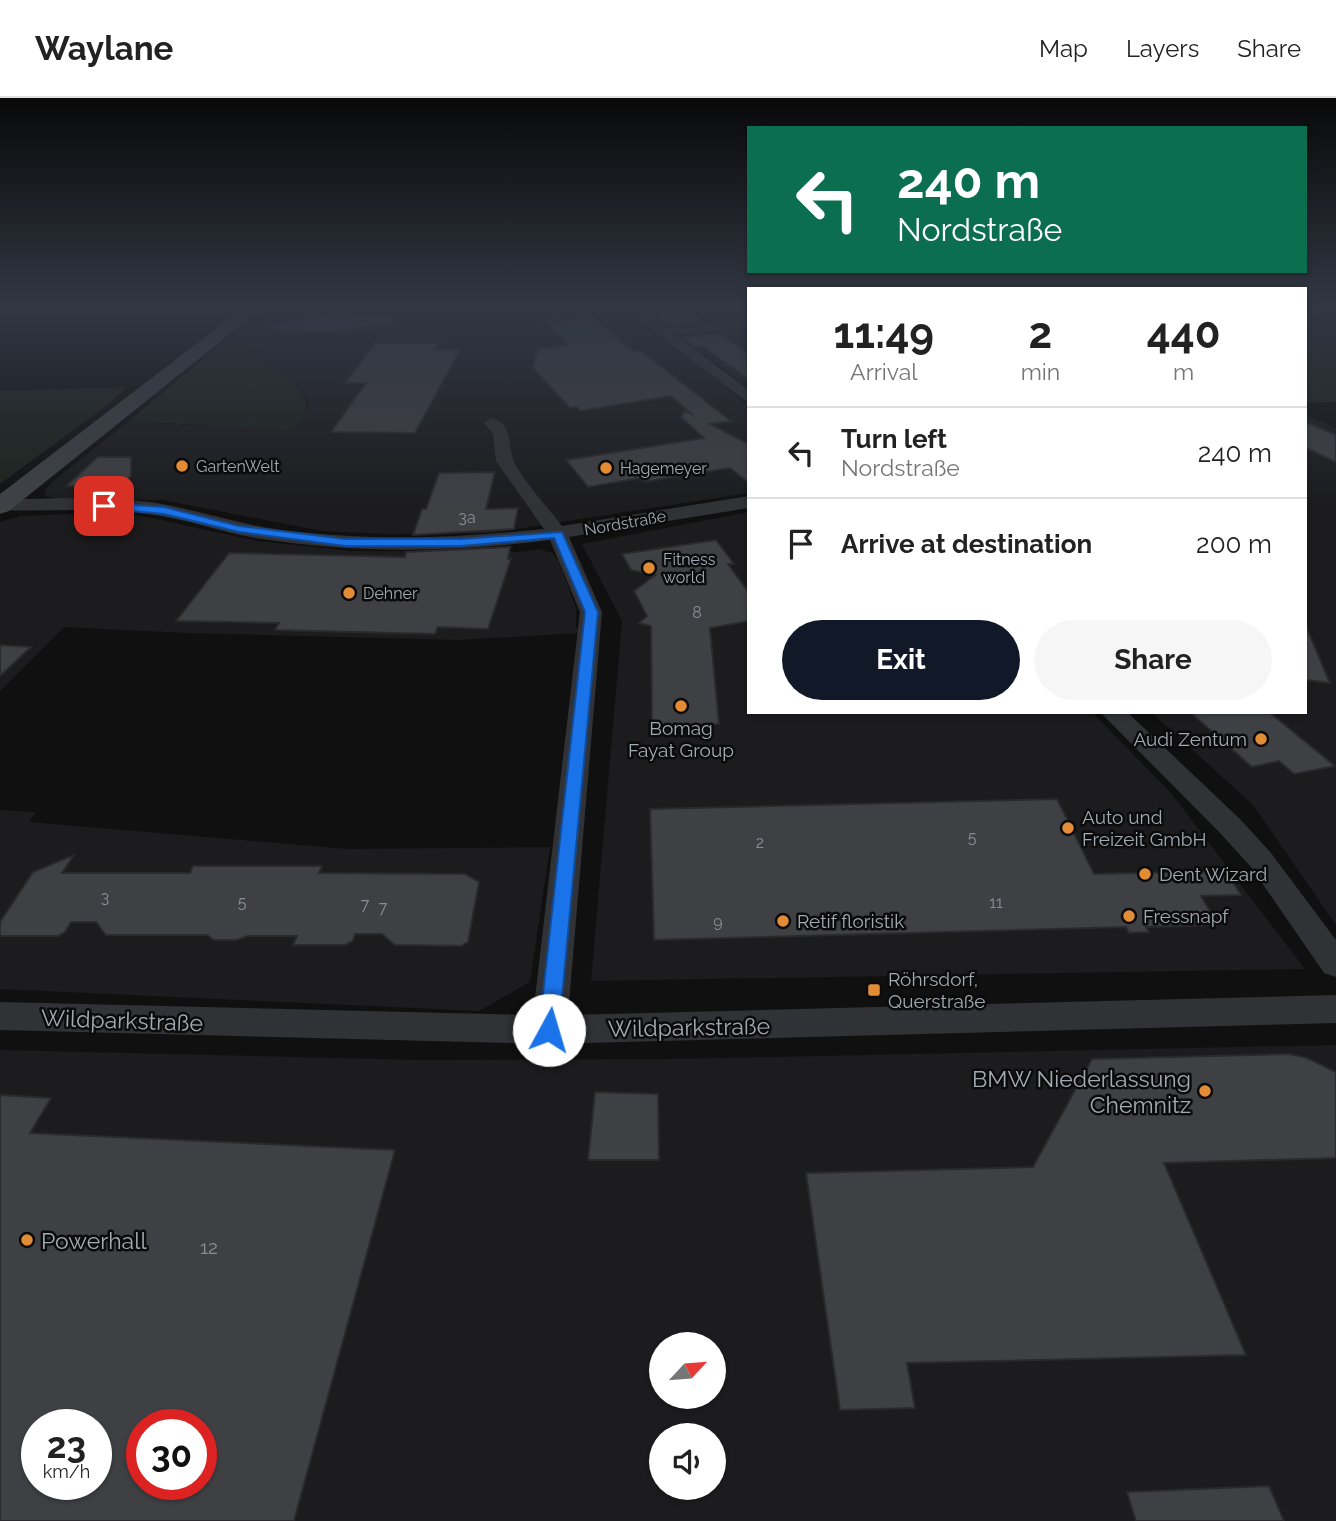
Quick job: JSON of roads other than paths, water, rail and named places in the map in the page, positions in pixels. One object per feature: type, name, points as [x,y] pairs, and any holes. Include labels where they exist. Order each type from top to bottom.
[{"type":"main road","points":[[0,505],[167,375]]},
{"type":"street","points":[[720,375],[747,396]]},
{"type":"street","points":[[492,423],[501,433],[505,461],[558,535],[592,612],[549,1030]]},
{"type":"street","name":"Nordstraße","points":[[0,505],[147,508],[239,529],[345,542],[461,542],[558,535],[747,502]]},
{"type":"street","points":[[1114,714],[1231,827],[1261,860],[1336,964]]},
{"type":"street","name":"Wildparkstraße","points":[[0,1016],[549,1030],[1336,1009]]},
{"type":"place","name":"GartenWelt","points":[[182,466]]},
{"type":"place","name":"Hagemeyer","points":[[606,468]]},
{"type":"place","name":"Fitness world","points":[[649,568]]},
{"type":"place","name":"Dehner","points":[[349,593]]},
{"type":"place","name":"Bomag Fayat Group","points":[[681,706]]},
{"type":"place","name":"Audi Zentum","points":[[1261,739]]},
{"type":"place","name":"Auto und Freizeit GmbH","points":[[1068,828]]},
{"type":"place","name":"Dent Wizard","points":[[1145,874]]},
{"type":"place","name":"Fressnapf","points":[[1129,916]]},
{"type":"place","name":"Retif floristik","points":[[783,921]]},
{"type":"place","name":"Röhrsdorf, Querstraße","points":[[874,990]]},
{"type":"place","name":"BMW Niederlassung Chemnitz","points":[[1205,1091]]},
{"type":"place","name":"Powerhall","points":[[27,1240]]}]
